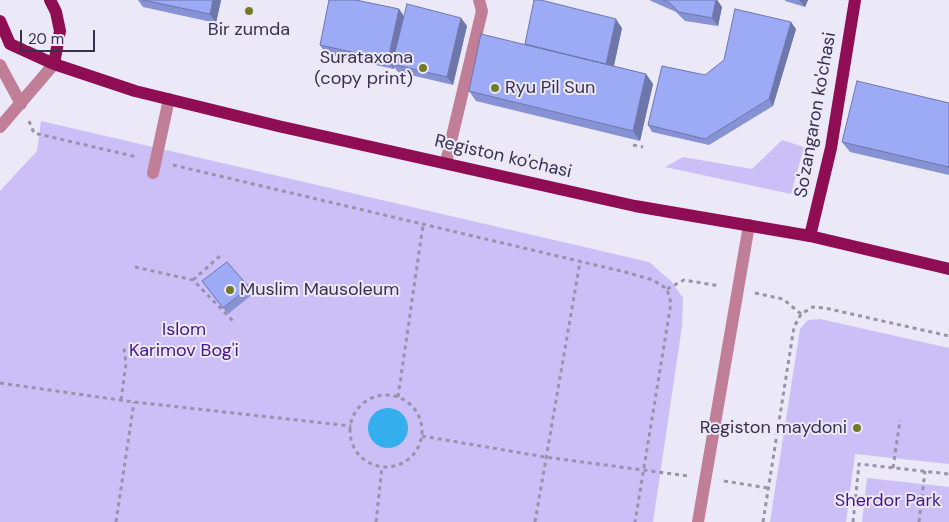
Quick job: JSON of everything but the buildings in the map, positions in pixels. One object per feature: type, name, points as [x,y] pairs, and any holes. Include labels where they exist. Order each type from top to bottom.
[{"type":"main road","points":[[50,0],[56,12],[60,31],[54,64]]},
{"type":"main road","name":"So'zangaron ko'chasi","points":[[810,236],[831,148],[855,0]]},
{"type":"main road","name":"Registon ko'chasi","points":[[0,21],[10,44],[54,64],[135,91],[635,206],[810,236],[949,268]]},
{"type":"street","points":[[446,162],[482,11],[478,0]]},
{"type":"street","points":[[0,127],[54,64]]},
{"type":"street","points":[[0,65],[21,104]]},
{"type":"street","points":[[155,167],[169,99]]},
{"type":"street","points":[[698,522],[750,225]]},
{"type":"path","points":[[21,104],[34,133],[155,167],[423,225],[580,262],[653,280],[667,289],[671,302],[635,522]]},
{"type":"path","points":[[633,145],[642,147]]},
{"type":"path","points":[[398,397],[423,225]]},
{"type":"path","points":[[193,280],[220,256]]},
{"type":"path","points":[[535,522],[580,262]]},
{"type":"path","points":[[134,267],[193,280],[235,323]]},
{"type":"path","points":[[667,289],[684,280],[783,298],[801,314]]},
{"type":"path","points":[[763,522],[794,327],[801,314],[813,308],[825,308],[949,336]]},
{"type":"path","points":[[121,400],[126,364],[124,348]]},
{"type":"path","points":[[0,383],[134,402],[351,426]]},
{"type":"path","points":[[385,395],[398,397],[408,403],[416,412],[421,424],[422,436],[418,448],[411,457],[401,464],[382,468],[367,462],[359,455],[353,446],[351,426],[355,414],[368,401],[385,395]]},
{"type":"path","points":[[116,522],[134,402]]},
{"type":"path","points":[[893,468],[900,420]]},
{"type":"path","points":[[422,436],[545,457],[768,488]]},
{"type":"path","points":[[853,522],[859,464],[949,474]]},
{"type":"path","points":[[376,522],[382,468]]},
{"type":"path","points":[[919,522],[925,471]]},
{"type":"green space","name":"Islom Karimov Bog'i","points":[[41,121],[649,262],[671,281],[683,298],[682,326],[653,522],[0,522],[0,191],[37,151]]},
{"type":"green space","points":[[782,140],[804,147],[791,194],[665,167],[683,157],[752,169]]},
{"type":"green space","name":"Registon maydoni","points":[[820,319],[949,348],[949,464],[855,454],[846,522],[770,522],[800,329],[808,320]]},
{"type":"green space","name":"Sherdor Park","points":[[867,478],[949,487],[949,522],[862,522]]},
{"type":"water","points":[[388,408],[402,414],[408,428],[402,442],[388,448],[374,442],[368,428],[374,414]]},
{"type":"place","name":"Bir zumda","points":[[249,11]]},
{"type":"place","name":"Surataxona (copy print)","points":[[423,68]]},
{"type":"place","name":"Ryu Pil Sun","points":[[495,88]]},
{"type":"place","name":"Muslim Mausoleum","points":[[230,290]]},
{"type":"place","name":"Registon maydoni","points":[[857,428]]}]
